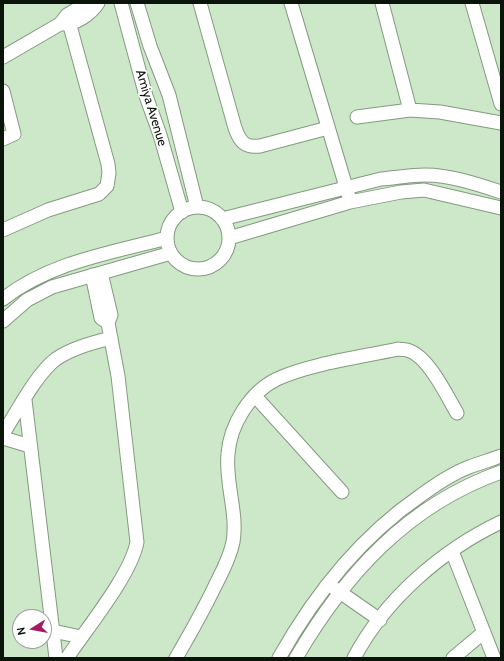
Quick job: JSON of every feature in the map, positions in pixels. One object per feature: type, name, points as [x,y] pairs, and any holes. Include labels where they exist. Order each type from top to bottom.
[{"type":"street","points":[[65,21],[87,3]]},
{"type":"street","points":[[3,57],[65,21],[93,10],[98,3]]},
{"type":"street","name":"Amiya Avenue","points":[[121,3],[146,96],[160,135],[182,212]]},
{"type":"street","name":"Amiya Avenue","points":[[137,3],[150,46],[166,85],[197,207]]},
{"type":"street","points":[[200,3],[235,128],[243,149],[328,128]]},
{"type":"street","points":[[291,3],[350,202]]},
{"type":"street","points":[[382,3],[410,110]]},
{"type":"street","points":[[472,3],[501,104]]},
{"type":"street","points":[[3,230],[48,210],[99,194],[112,188],[108,164],[65,21]]},
{"type":"street","points":[[3,91],[14,134],[3,139]]},
{"type":"street","points":[[357,117],[410,110],[440,112],[501,123]]},
{"type":"street","points":[[222,219],[381,179],[426,175],[473,183],[501,192]]},
{"type":"street","points":[[229,238],[350,202],[401,192],[424,190],[501,208]]},
{"type":"street","points":[[197,207],[211,210],[222,219],[229,238],[228,245],[222,257],[212,266],[199,269],[186,266],[175,258],[171,253],[167,238],[172,223],[182,212],[197,207]]},
{"type":"street","points":[[3,299],[18,287],[46,272],[167,238]]},
{"type":"street","points":[[3,321],[27,300],[60,285],[171,253]]},
{"type":"street","points":[[67,658],[122,577],[135,552],[137,542],[118,376],[108,324],[101,318],[96,274]]},
{"type":"street","points":[[3,434],[46,369],[55,359],[74,349],[111,338]]},
{"type":"street","points":[[176,658],[209,599],[231,550],[234,527],[228,454],[238,420],[255,396],[277,379],[294,373],[398,349],[409,350],[416,354],[432,372],[457,413]]},
{"type":"street","points":[[255,396],[342,492]]},
{"type":"street","points":[[25,400],[56,658]]},
{"type":"street","points":[[3,438],[30,446]]},
{"type":"street","points":[[279,658],[300,622],[352,553],[404,507],[440,482],[468,467],[501,456]]},
{"type":"street","points":[[296,658],[312,631],[340,592],[365,561],[413,519],[474,481],[501,472]]},
{"type":"street","points":[[354,658],[380,620],[415,581],[452,551],[480,533],[501,522]]},
{"type":"street","points":[[452,551],[494,658]]},
{"type":"street","points":[[328,584],[380,620]]},
{"type":"street","points":[[53,631],[81,637]]},
{"type":"street","points":[[453,658],[484,632]]}]
